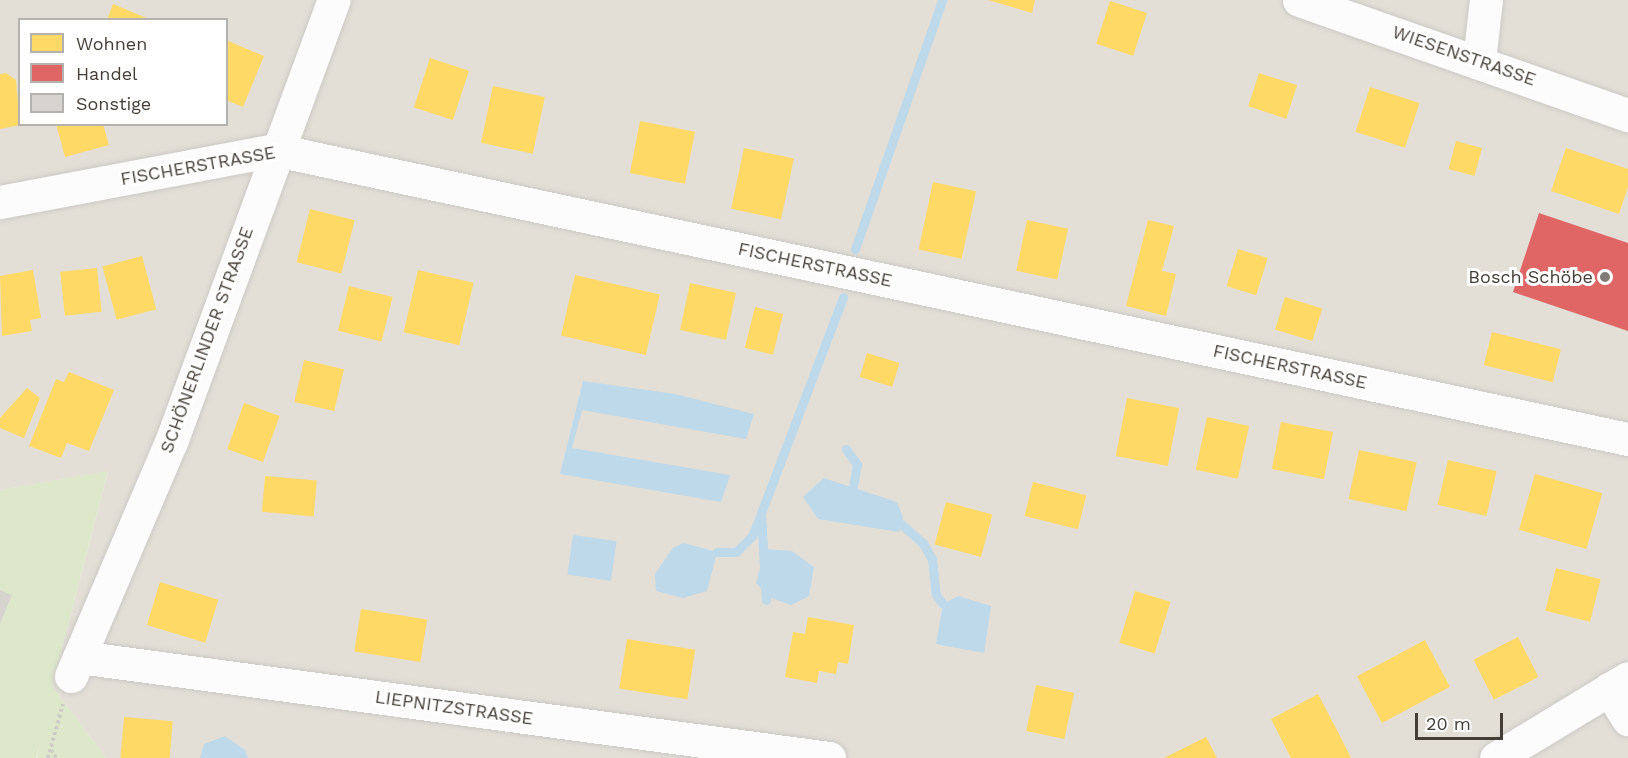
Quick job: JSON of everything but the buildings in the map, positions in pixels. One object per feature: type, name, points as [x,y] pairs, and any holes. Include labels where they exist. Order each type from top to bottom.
[{"type":"street","name":"SCHÖNERLINDER STRASSE","points":[[75,667],[171,442],[276,150],[334,0]]},
{"type":"street","name":"WIESENSTRASSE","points":[[1299,0],[1628,114]]},
{"type":"street","points":[[1479,61],[1486,0]]},
{"type":"street","name":"FISCHERSTRASSE","points":[[0,202],[276,150],[1628,439]]},
{"type":"street","name":"LIEPNITZSTRASSE","points":[[75,667],[830,758]]},
{"type":"street","points":[[1496,758],[1619,683],[1628,720]]},
{"type":"path","points":[[48,758],[75,667]]},
{"type":"path","points":[[50,749],[56,758]]},
{"type":"shaded area","points":[[0,0],[1628,0],[1628,758],[106,758],[52,686],[108,472],[0,490]]},
{"type":"green space","points":[[108,471],[52,686],[106,758],[37,758],[40,741],[36,758],[0,758],[0,490]]},
{"type":"water","points":[[583,381],[675,394],[754,414],[746,439],[582,410],[572,448],[730,475],[721,502],[560,474]]},
{"type":"water","points":[[824,478],[897,502],[903,517],[899,532],[818,519],[803,497]]},
{"type":"water","points":[[573,535],[617,541],[611,581],[567,575]]},
{"type":"water","points":[[683,543],[717,552],[707,591],[683,598],[656,591],[655,574],[673,548]]},
{"type":"water","points":[[765,549],[792,551],[814,567],[809,596],[791,605],[771,598],[756,583]]},
{"type":"water","points":[[958,596],[991,606],[984,653],[936,644],[943,604]]},
{"type":"water","points":[[225,736],[245,750],[248,758],[200,758],[204,744]]},
{"type":"waterway","points":[[855,249],[942,0]]},
{"type":"waterway","points":[[764,568],[761,513],[843,297]]},
{"type":"waterway","points":[[846,449],[857,464],[853,487]]},
{"type":"waterway","points":[[717,552],[736,552],[752,536],[760,516]]},
{"type":"waterway","points":[[901,524],[923,543],[932,559],[936,595],[943,604]]},
{"type":"waterway","points":[[765,581],[766,600]]},
{"type":"place","name":"Bosch Schöbe","points":[[1605,277]]}]
